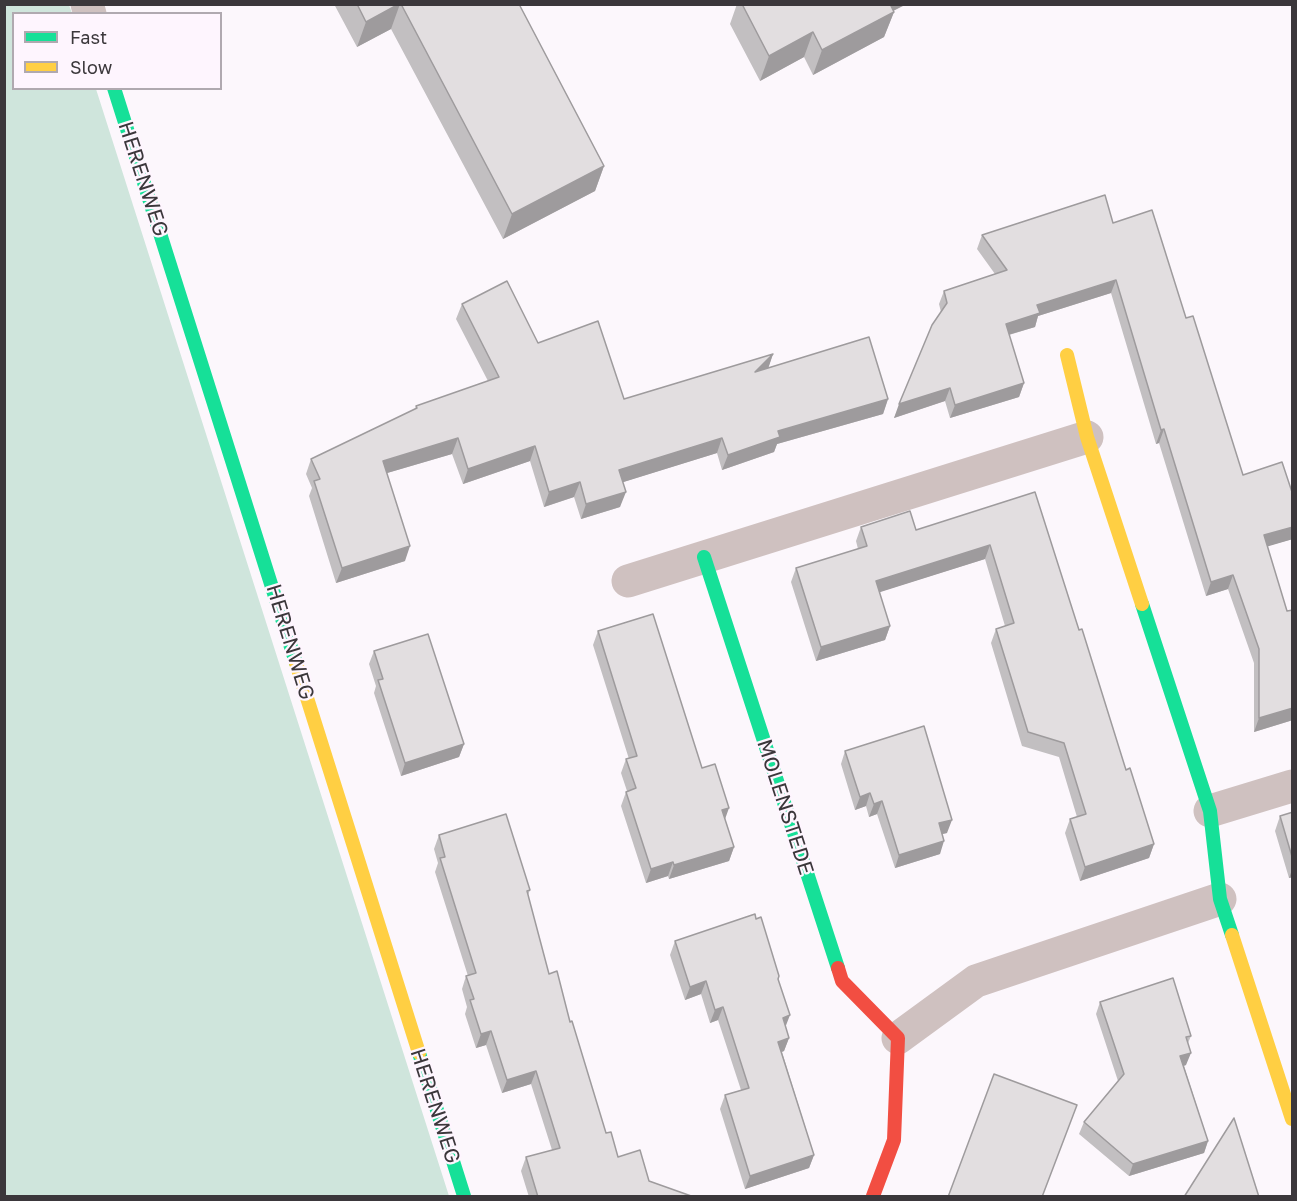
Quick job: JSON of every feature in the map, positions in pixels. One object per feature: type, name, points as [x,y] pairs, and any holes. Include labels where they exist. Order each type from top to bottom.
[{"type":"street","name":"HERENWEG","points":[[115,90],[240,481],[464,1197]]},
{"type":"street","points":[[1067,355],[1088,437],[1210,811],[1220,899],[1293,1119]]},
{"type":"street","points":[[628,581],[1088,437]]},
{"type":"street","name":"MOLENSTEDE","points":[[704,557],[842,981],[898,1038]]},
{"type":"street","points":[[1210,811],[1293,786]]},
{"type":"street","points":[[873,1197],[894,1140],[898,1038],[976,981],[1220,899]]},
{"type":"green space","points":[[5,5],[69,5],[72,12],[12,12],[12,90],[96,90],[449,1196],[5,1196]]},
{"type":"building","points":[[357,4],[399,4],[366,22]]},
{"type":"building","points":[[401,4],[519,4],[604,166],[512,214]]},
{"type":"building","points":[[742,4],[890,4],[894,12],[822,50],[813,32],[769,56]]},
{"type":"building","points":[[1105,195],[1113,223],[1152,210],[1186,318],[1193,316],[1243,475],[1282,462],[1293,495],[1293,527],[1264,535],[1287,611],[1293,610],[1293,708],[1259,718],[1259,649],[1233,575],[1211,582],[1164,429],[1161,430],[1116,280],[1037,305],[1040,313],[1006,324],[1024,383],[955,405],[950,388],[899,404],[932,325],[947,303],[944,291],[1007,270],[982,235]]},
{"type":"building","points":[[507,281],[538,343],[598,321],[624,399],[773,354],[755,372],[869,337],[888,399],[778,431],[780,437],[728,455],[722,438],[619,470],[626,492],[586,504],[580,482],[549,492],[535,446],[468,469],[458,438],[383,461],[410,546],[342,568],[314,481],[320,479],[311,459],[417,408],[416,406],[499,377],[462,304]]},
{"type":"building","points":[[1035,492],[1079,630],[1082,629],[1126,770],[1130,768],[1154,844],[1085,867],[1070,819],[1086,814],[1064,743],[1028,732],[996,629],[1014,623],[990,545],[876,581],[890,626],[821,647],[796,568],[867,546],[861,527],[910,511],[916,530]]},
{"type":"building","points":[[653,614],[702,768],[715,764],[729,808],[722,810],[734,847],[674,865],[673,862],[651,869],[626,792],[636,788],[626,759],[637,756],[598,631]]},
{"type":"building","points":[[428,634],[464,744],[405,763],[378,680],[383,679],[374,651]]},
{"type":"building","points":[[924,726],[952,820],[939,823],[944,841],[899,855],[882,801],[874,804],[870,793],[860,797],[845,751]]},
{"type":"building","points":[[1293,812],[1293,860],[1280,816]]},
{"type":"building","points":[[506,814],[530,890],[527,891],[549,974],[557,971],[570,1022],[572,1021],[606,1133],[611,1132],[618,1157],[640,1150],[649,1181],[694,1197],[538,1197],[526,1157],[560,1148],[536,1071],[507,1080],[491,1031],[481,1034],[470,1000],[474,999],[466,976],[476,973],[440,858],[445,857],[439,835]]},
{"type":"building","points":[[755,914],[756,919],[761,917],[790,1015],[783,1018],[789,1038],[778,1042],[814,1155],[750,1176],[725,1095],[749,1088],[723,1007],[715,1010],[706,981],[690,987],[675,941]]},
{"type":"building","points":[[1173,978],[1191,1036],[1186,1037],[1191,1053],[1180,1056],[1208,1141],[1133,1164],[1084,1122],[1124,1074],[1100,1002]]},
{"type":"building","points":[[994,1074],[1077,1105],[1042,1197],[948,1197]]},
{"type":"building","points":[[1234,1118],[1259,1197],[1184,1197]]},
{"type":"traffic: fast","points":[[115,90],[296,663]]},
{"type":"traffic: fast","points":[[704,557],[838,968]]},
{"type":"traffic: fast","points":[[1142,604],[1210,811],[1220,899],[1232,935]]},
{"type":"traffic: fast","points":[[419,1053],[464,1196]]},
{"type":"traffic: slow","points":[[1067,355],[1087,437],[1142,604]]},
{"type":"traffic: slow","points":[[296,663],[419,1053]]},
{"type":"traffic: slow","points":[[1232,935],[1292,1119]]},
{"type":"traffic: jam","points":[[838,968],[842,981],[898,1038],[894,1140],[873,1196]]}]
